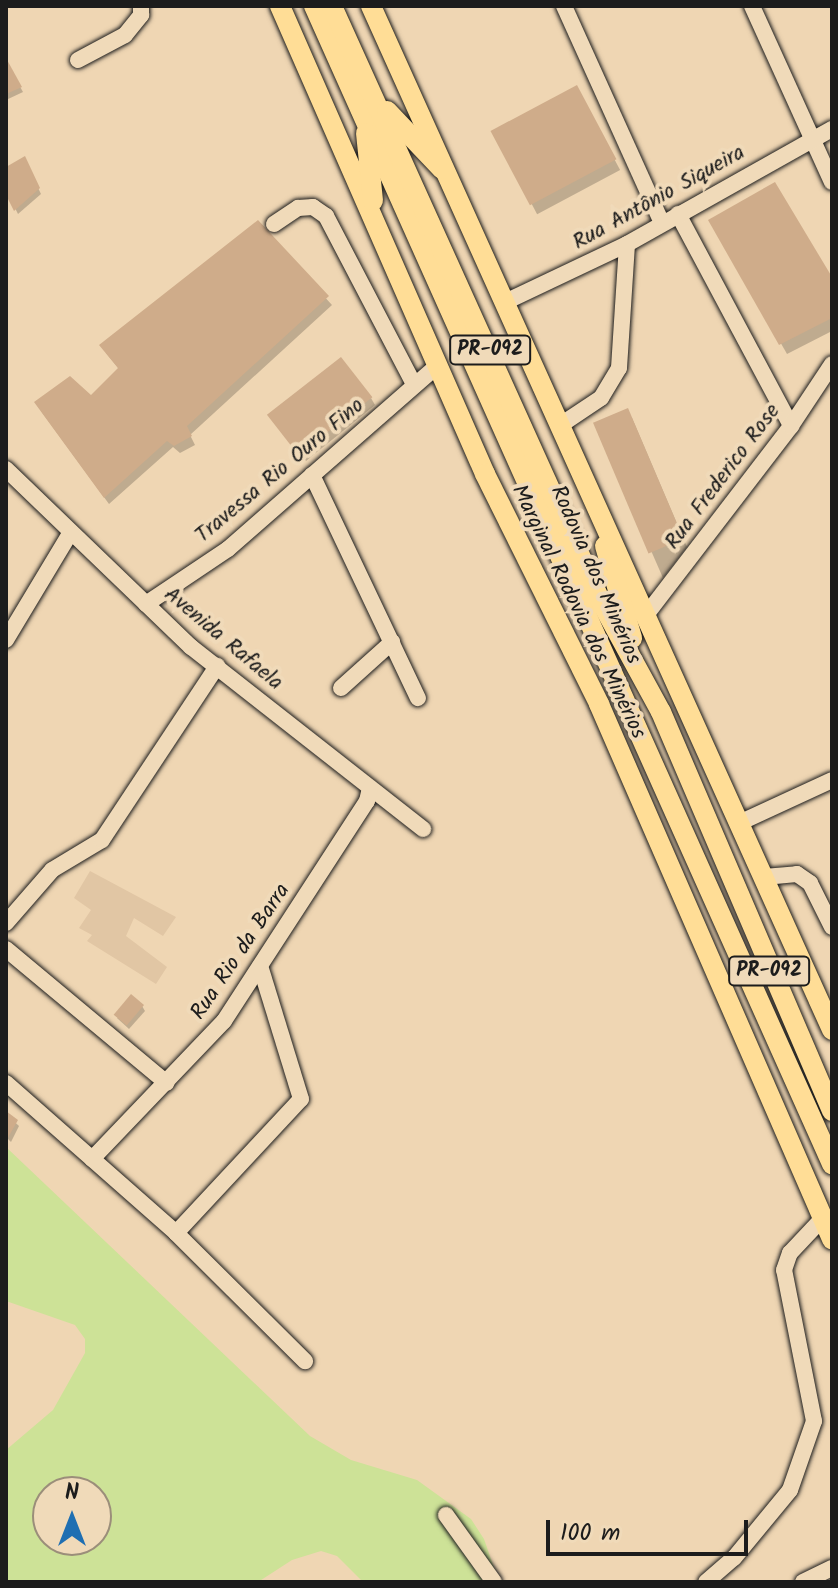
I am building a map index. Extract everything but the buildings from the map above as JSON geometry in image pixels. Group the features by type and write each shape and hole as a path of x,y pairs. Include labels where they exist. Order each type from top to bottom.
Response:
{"main road":[{"name":"Marginal Rodovia dos Minérios","path":"280,6 485,474 599,704 832,1239"},
{"name":"Rodovia dos Minérios","path":"314,6 369,104 601,602 651,692 832,1111"},
{"name":"Rodovia dos Minérios","path":"332,6 369,104 570,585 688,835 832,1164"},
{"path":"371,6 453,180 832,1030"},
{"path":"381,28 383,6"},
{"path":"369,104 375,221"},
{"path":"369,104 453,180"},
{"path":"485,474 570,585"},
{"path":"595,503 651,692"}],"street":[{"path":"78,60 125,35 141,15 141,6"},
{"path":"564,6 662,223"},
{"path":"752,6 832,182"},
{"name":"Rua Antônio Siqueira","path":"505,302 627,244 832,129"},
{"path":"274,224 298,208 313,207 326,216 414,384"},
{"path":"678,214 791,426"},
{"path":"562,424 601,398 619,368 627,244"},
{"name":"Rua Frederico Rose","path":"646,615 791,426 832,364"},
{"name":"Travessa Rio Ouro Fino","path":"146,604 228,549 437,366"},
{"name":"Avenida Rafaela","path":"6,469 146,604 217,666 423,829"},
{"path":"312,475 418,698"},
{"path":"6,640 71,532"},
{"path":"341,688 392,642"},
{"path":"6,923 52,870 102,840 217,666"},
{"path":"739,823 832,780"},
{"name":"Rua Rio da Barra","path":"92,1159 224,1021 367,801 370,788"},
{"path":"764,877 797,874 810,883 832,927"},
{"path":"6,949 167,1083"},
{"path":"176,1233 301,1099 260,966"},
{"path":"6,1083 176,1233 305,1361"},
{"path":"706,1582 734,1558 790,1490 814,1421 784,1270 790,1253 823,1218"},
{"path":"446,1515 494,1582"},
{"path":"803,1582 832,1568"}],"shaded area":[{"path":"90,871 176,917 163,936 134,918 126,936 167,967 156,984 87,941 92,935 79,928 91,910 74,898"}],"green space":[{"path":"6,1147 310,1436 351,1460 417,1480 471,1519 484,1539 499,1582 363,1582 337,1556 321,1551 292,1560 258,1582 6,1582 6,1450 53,1410 85,1353 85,1339 75,1325 6,1301"}]}
